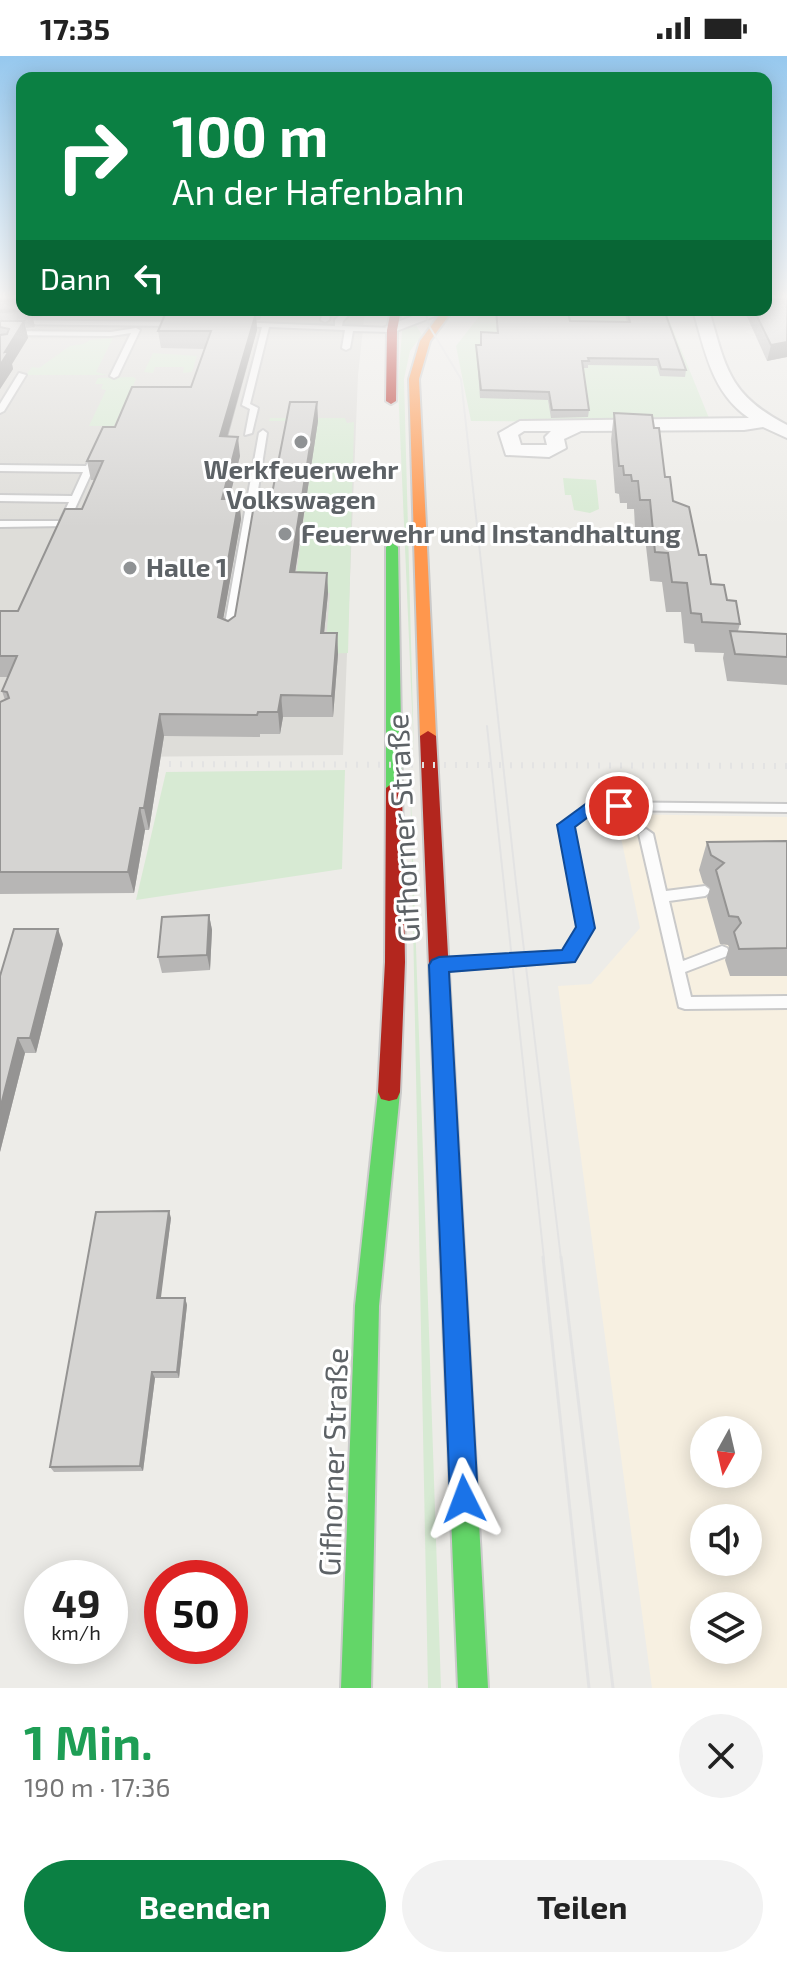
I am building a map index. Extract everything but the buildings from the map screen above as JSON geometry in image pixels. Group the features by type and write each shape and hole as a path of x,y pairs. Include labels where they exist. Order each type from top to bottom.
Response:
{"main road":[{"path":"392,421 393,375"},
{"name":"Gifhorner Straße","path":"415,375 473,1688"},
{"name":"Gifhorner Straße","path":"356,1688 367,1306 390,1084 395,976 392,536"}],"street":[{"path":"720,375 733,398 763,421 787,432"},
{"path":"578,426 687,427 744,425 763,421"}],"lane":[{"path":"0,411 22,375"},
{"path":"248,433 254,408 246,405 253,375"},
{"path":"229,636 263,433"},
{"path":"0,524 64,524 102,440"},
{"path":"0,468 89,469"},
{"path":"0,498 76,499"},
{"path":"439,965 568,957 586,928 566,825 591,806 787,808"},
{"path":"646,834 685,1003 787,1002"},
{"path":"660,897 705,891"},
{"path":"677,969 722,952"}],"shaded area":[{"path":"0,375 358,375 343,755 0,758"},
{"path":"616,814 787,817 787,1688 652,1688 558,986 591,984 640,928"}],"green space":[{"path":"399,375 405,375 414,755"},
{"path":"462,375 692,375 711,423 471,421"},
{"path":"98,378 136,379 114,426 89,426 106,390 101,389 103,384 95,384"},
{"path":"270,418 345,418 347,423 354,422 348,653 325,654 330,593 294,592 317,421 269,421"},
{"path":"563,478 596,480 599,509 590,513 574,510 571,495 565,495"},
{"path":"410,769 441,1688 428,1688"},
{"path":"345,770 342,869 136,900 166,772"}],"tram line":[{"path":"459,375 561,1259"},
{"path":"487,726 544,1259"},
{"path":"543,1257 589,1688"},
{"path":"561,1257 613,1688"}],"railway":[{"path":"136,764 787,766"}],"traffic: fast":[{"path":"392,547 394,788"},
{"path":"356,1688 367,1306 389,1092"},
{"path":"452,1247 473,1688"}],"traffic: slow":[{"path":"415,375 428,736"}],"traffic: jam":[{"path":"391,375 391,401"},
{"path":"428,736 452,1247"},
{"path":"389,1092 395,962 394,788"}],"place":[{"name":"Werkfeuerwehr Volkswagen","path":"301,442"},
{"name":"Feuerwehr und Instandhaltung","path":"285,534"},
{"name":"Halle 1","path":"130,568"}],"route":[{"path":"464,1499 439,965 568,957 586,928 566,825 591,806 619,806"}]}
